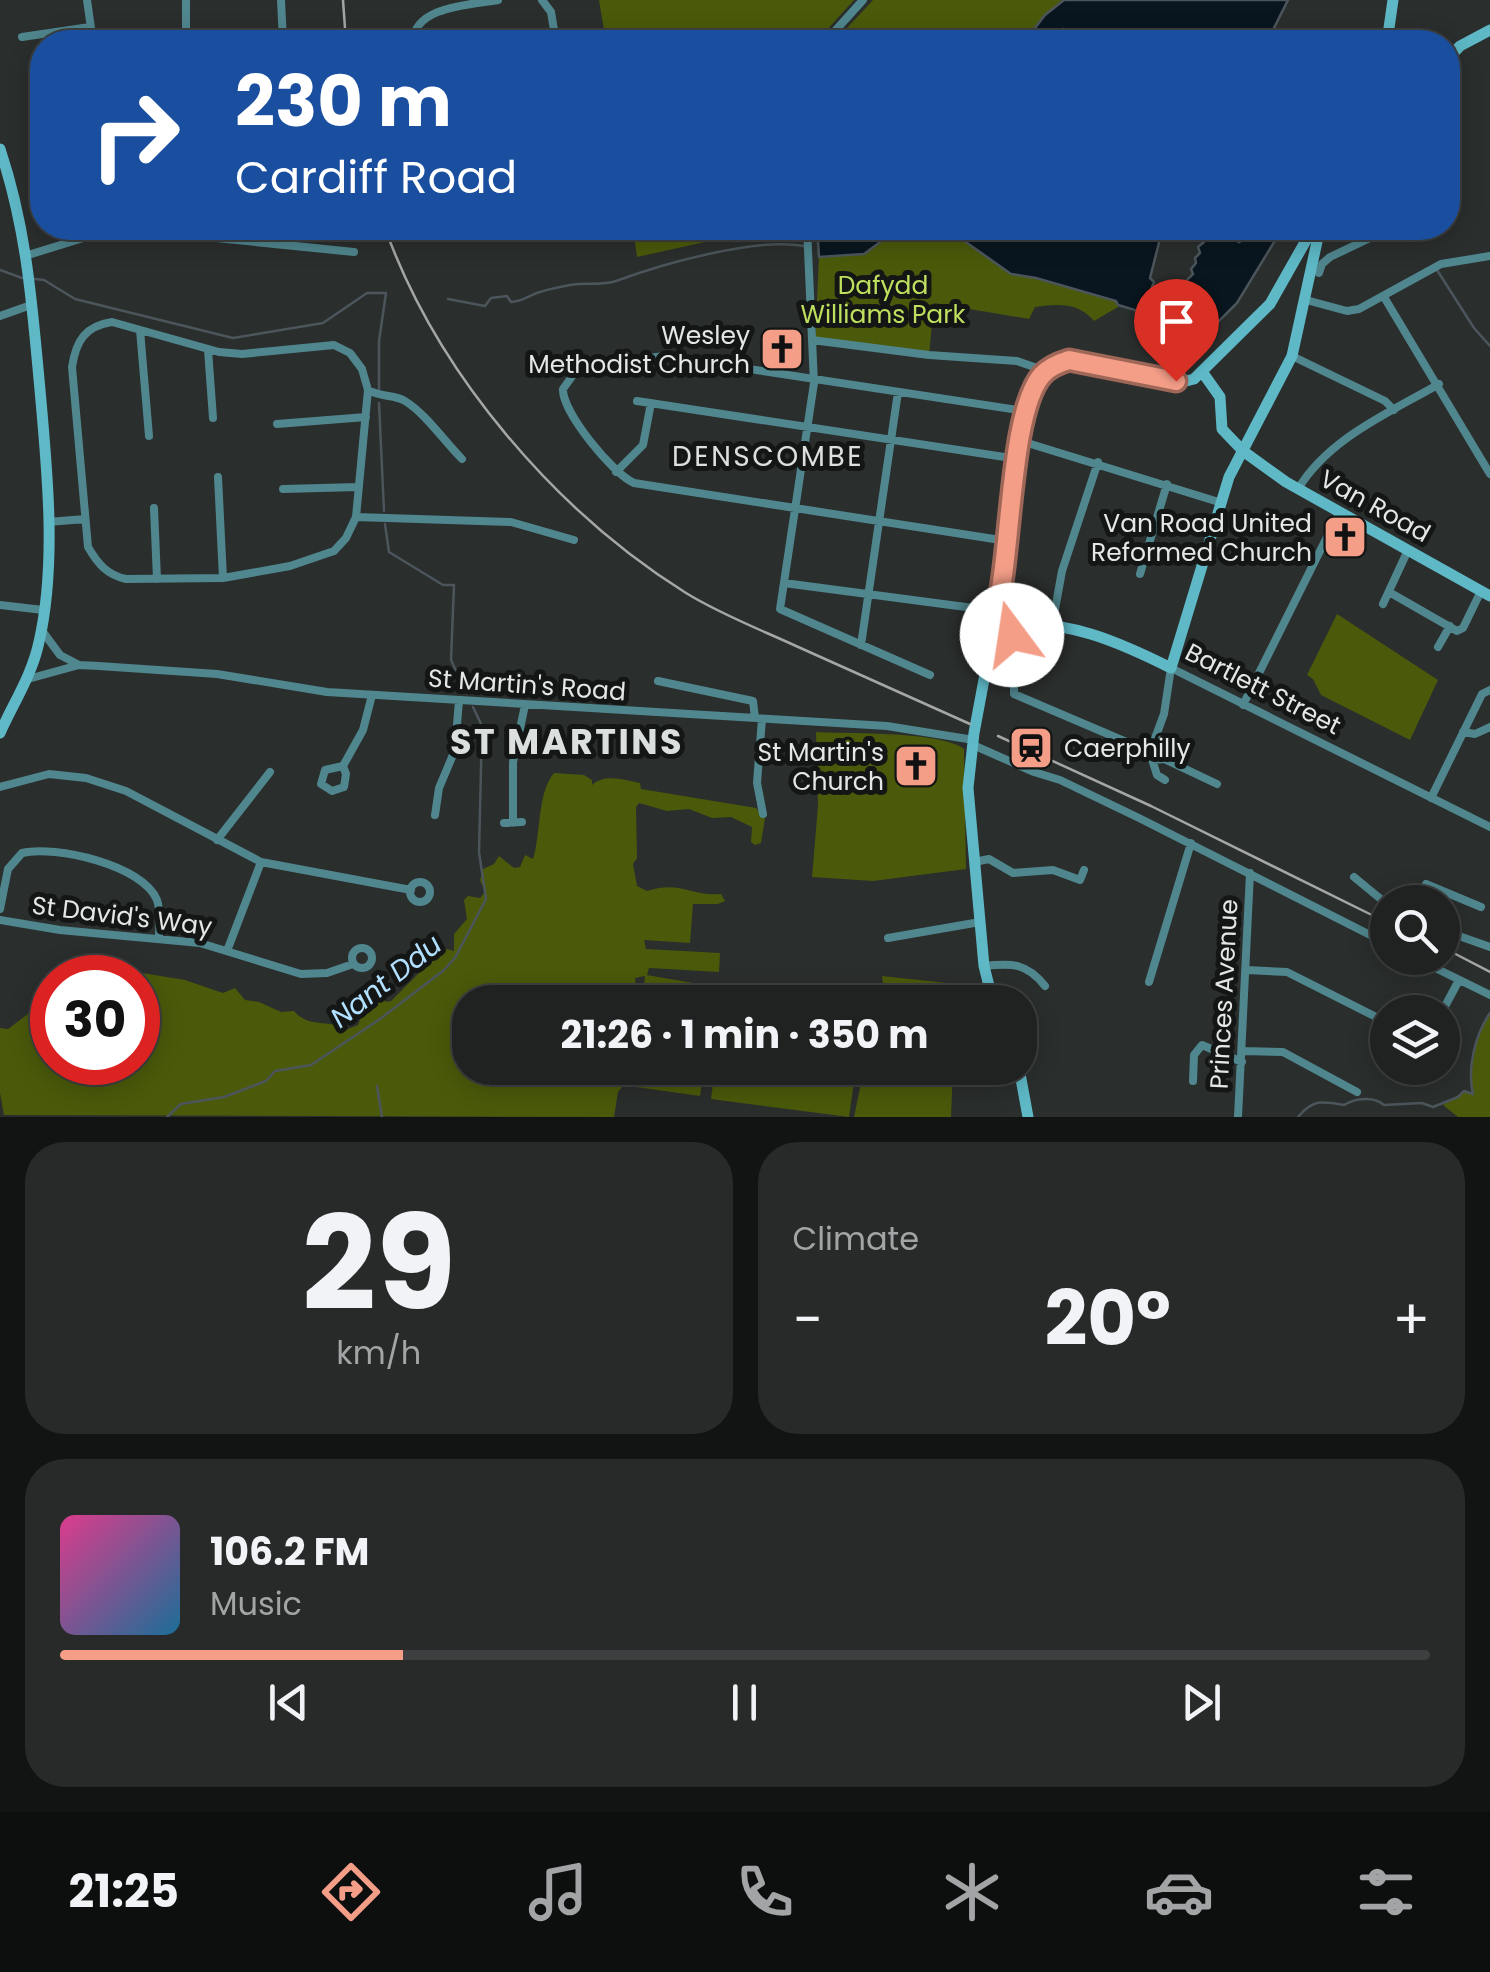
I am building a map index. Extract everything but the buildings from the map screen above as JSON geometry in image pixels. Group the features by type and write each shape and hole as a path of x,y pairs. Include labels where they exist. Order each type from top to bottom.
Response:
{"main road":[{"path":"1388,30 1392,0"},
{"path":"1460,46 1490,30"},
{"path":"0,148 29,262 48,522 41,629 28,679 0,733"},
{"path":"989,985 968,806 973,742 1018,459 1027,443 1026,411 1031,394 1046,371 1069,360 1191,381 1252,326 1281,288 1309,240"},
{"path":"1171,668 1229,477 1292,356 1311,297 1315,240"},
{"path":"1281,288 1294,280 1311,297"},
{"path":"1202,373 1220,396 1222,430 1243,451"},
{"name":"Van Road","path":"1243,451 1298,490 1487,591"},
{"path":"992,641 1006,626 996,612"},
{"name":"Bartlett Street","path":"1006,626 1052,626 1101,636 1171,668"},
{"path":"1022,1085 1028,1117"}],"street":[{"path":"75,30 90,28 87,0"},
{"path":"186,0 186,30"},
{"path":"281,0 282,30"},
{"path":"416,30 428,16 498,0"},
{"path":"542,0 552,12 554,30"},
{"path":"836,30 863,0"},
{"path":"22,37 30,36"},
{"path":"29,262 82,240"},
{"path":"252,240 354,252"},
{"path":"288,240 288,245"},
{"path":"808,240 814,378 780,609 930,675"},
{"path":"1319,272 1330,257 1366,240"},
{"path":"1311,297 1346,310 1359,309 1441,264 1490,256"},
{"path":"1384,297 1490,474"},
{"path":"0,316 31,305"},
{"path":"112,322 140,330 208,350 242,354 334,345 350,353 362,369 368,390 366,417 356,517 334,552 290,566 223,578 113,576 97,563 88,547 72,367 76,346 96,325 112,322"},
{"path":"140,330 149,436"},
{"path":"812,340 1017,361 1046,371"},
{"path":"208,350 213,418"},
{"path":"1007,541 641,485 616,472 563,402 565,382 578,368 664,356 1026,411"},
{"path":"1292,356 1394,410"},
{"path":"1298,490 1306,476 1344,440 1439,384"},
{"path":"368,390 408,402 462,459"},
{"path":"861,644 898,392"},
{"path":"637,401 1018,459"},
{"path":"616,472 643,445 651,403"},
{"path":"276,424 366,417"},
{"path":"1027,443 1223,503"},
{"path":"1052,626 1062,570 1098,462"},
{"path":"218,477 223,578"},
{"path":"1140,574 1167,484"},
{"path":"283,489 358,487"},
{"path":"154,508 157,579"},
{"path":"1242,705 1339,513"},
{"path":"356,517 511,522 574,540"},
{"path":"48,522 86,519"},
{"path":"1383,604 1408,550"},
{"path":"784,583 996,612"},
{"path":"1389,592 1457,631 1487,591"},
{"path":"0,604 43,610"},
{"path":"1006,626 1014,640 1014,694 1217,784"},
{"path":"1438,647 1450,626"},
{"path":"41,629 49,645 79,665"},
{"name":"St Martin's Road","path":"28,679 79,665 216,674 327,692 887,726 973,742 1191,843 1370,935"},
{"path":"1165,780 1157,775 1151,756 1164,714 1171,668"},
{"name":"Bartlett Street","path":"1171,668 1490,826"},
{"path":"658,682 753,701 758,719 758,783 763,814"},
{"path":"1431,798 1482,694 1490,690"},
{"path":"343,766 363,730 372,695"},
{"path":"435,815 439,788 455,750 459,700"},
{"path":"513,822 514,762 525,705"},
{"path":"1463,732 1475,734 1490,727"},
{"path":"217,840 270,772"},
{"path":"0,788 49,774 86,778 126,791 261,862 411,890"},
{"path":"1150,982 1191,843"},
{"path":"0,909 8,869 22,853 44,850 81,855 124,873 152,892 159,908 159,939"},
{"path":"974,862 988,858 1013,873 1053,870 1080,880 1084,870"},
{"path":"227,951 261,862"},
{"name":"Princes Avenue","path":"1238,1117 1250,873"},
{"path":"1354,877 1370,890"},
{"path":"1460,898 1480,907"},
{"name":"St David's Way","path":"0,920 60,930 200,943 315,976 353,964"},
{"path":"888,938 980,922"},
{"path":"1460,936 1490,947"},
{"path":"984,966 1010,963 1031,969 1045,986"},
{"path":"1246,970 1287,972 1370,1014"},
{"path":"1449,975 1490,995"},
{"path":"1451,995 1459,980"},
{"path":"1193,1081 1194,1055 1202,1045 1242,1062"},
{"path":"1242,1051 1283,1052 1357,1092"}],"green space":[{"path":"599,0 854,0 827,30 604,30"},
{"path":"873,0 1064,0 1033,30 845,30"},
{"path":"635,240 714,240 637,257"},
{"name":"Dafydd Williams Park","path":"883,240 963,240 1011,274 1117,301 1118,307 1094,321 1081,310 1067,306 1035,307 1029,319 934,303 929,355 815,342 819,257 864,254"},
{"path":"1337,614 1438,680 1410,740 1321,695 1307,675"},
{"path":"816,732 916,736 964,749 966,869 873,881 812,877 818,806"},
{"path":"554,773 584,775 592,780 592,785 603,779 621,779 640,783 641,789 756,808 765,818 761,843 755,845 751,842 752,827 731,817 712,818 689,809 667,811 639,803 636,807 637,858 633,864 637,886 647,891 669,887 721,894 725,901 693,904 690,943 644,940 646,949 720,953 719,972 649,968 647,975 704,985 644,985 645,976 635,978 636,985 452,985 452,1085 624,1085 618,1092 614,1117 4,1115 0,1028 8,1029 30,1012 30,1085 160,1085 160,976 223,993 235,988 245,1000 281,1012 294,1011 313,1022 348,1029 358,1025 361,1017 371,1011 372,999 382,996 386,1002 391,1001 428,964 434,952 443,948 454,951 454,934 467,919 464,900 468,896 480,898 485,892 480,880 483,869 494,864 499,856 514,868 520,867 525,855 533,859"},
{"path":"882,976 988,985 883,985"},
{"path":"1490,1013 1490,1117 1458,1117 1443,1105 1464,1091 1472,1093 1474,1052"},
{"path":"629,1085 702,1085 700,1096"},
{"path":"713,1085 854,1085 849,1117 711,1099"},
{"path":"861,1085 952,1085 951,1117 854,1117"}],"water":[{"path":"1064,0 1288,0 1273,30 1033,30"},
{"path":"883,240 864,254 819,257 818,241"},
{"path":"963,240 1160,240 1150,278 1154,282 1145,306 1140,305 1138,311 1116,301 1011,274"},
{"path":"1204,240 1275,240 1237,303 1215,325 1183,324 1176,313 1200,253 1198,247"}],"waterway":[{"path":"448,299 485,306 491,298 507,296 515,302 551,289 611,282 736,249 803,246"},
{"path":"0,270 22,278"},
{"path":"1437,270 1490,346"},
{"path":"35,279 44,280 75,299 233,338 323,323 367,293 386,293 379,341 379,389"},
{"name":"Nant Ddu","path":"379,403 384,511"},
{"name":"Nant Ddu","path":"385,524 389,552 443,585 454,585 451,660 467,694"},
{"name":"Nant Ddu","path":"167,1117 181,1104 224,1097 266,1081 275,1071 311,1065 380,1019 455,958 486,899 479,852 482,726 473,707"},
{"path":"1298,1117 1318,1103 1344,1105 1370,1099 1384,1105 1422,1103 1433,1107 1464,1091 1473,1094 1474,1052 1490,1013"},
{"path":"377,1086 382,1117"}],"railway":[{"path":"343,0 345,30"},
{"path":"390,240 407,282 469,386 547,480 591,522 638,560 712,608 970,724"},
{"path":"998,736 1370,914"},
{"path":"1460,956 1490,972"}],"place":[{"name":"Wesley Methodist Church","path":"782,349"},
{"name":"Van Road United Reformed Church","path":"1345,537"},
{"name":"Caerphilly","path":"1031,748"},
{"name":"St Martin's Church","path":"916,766"}],"district":[{"name":"DENSCOMBE","path":"768,456"},
{"name":"ST MARTINS","path":"567,741"}],"route":[{"path":"1012,635 996,612 1008,552 1026,408 1040,377 1052,366 1069,360 1176,381"}]}
